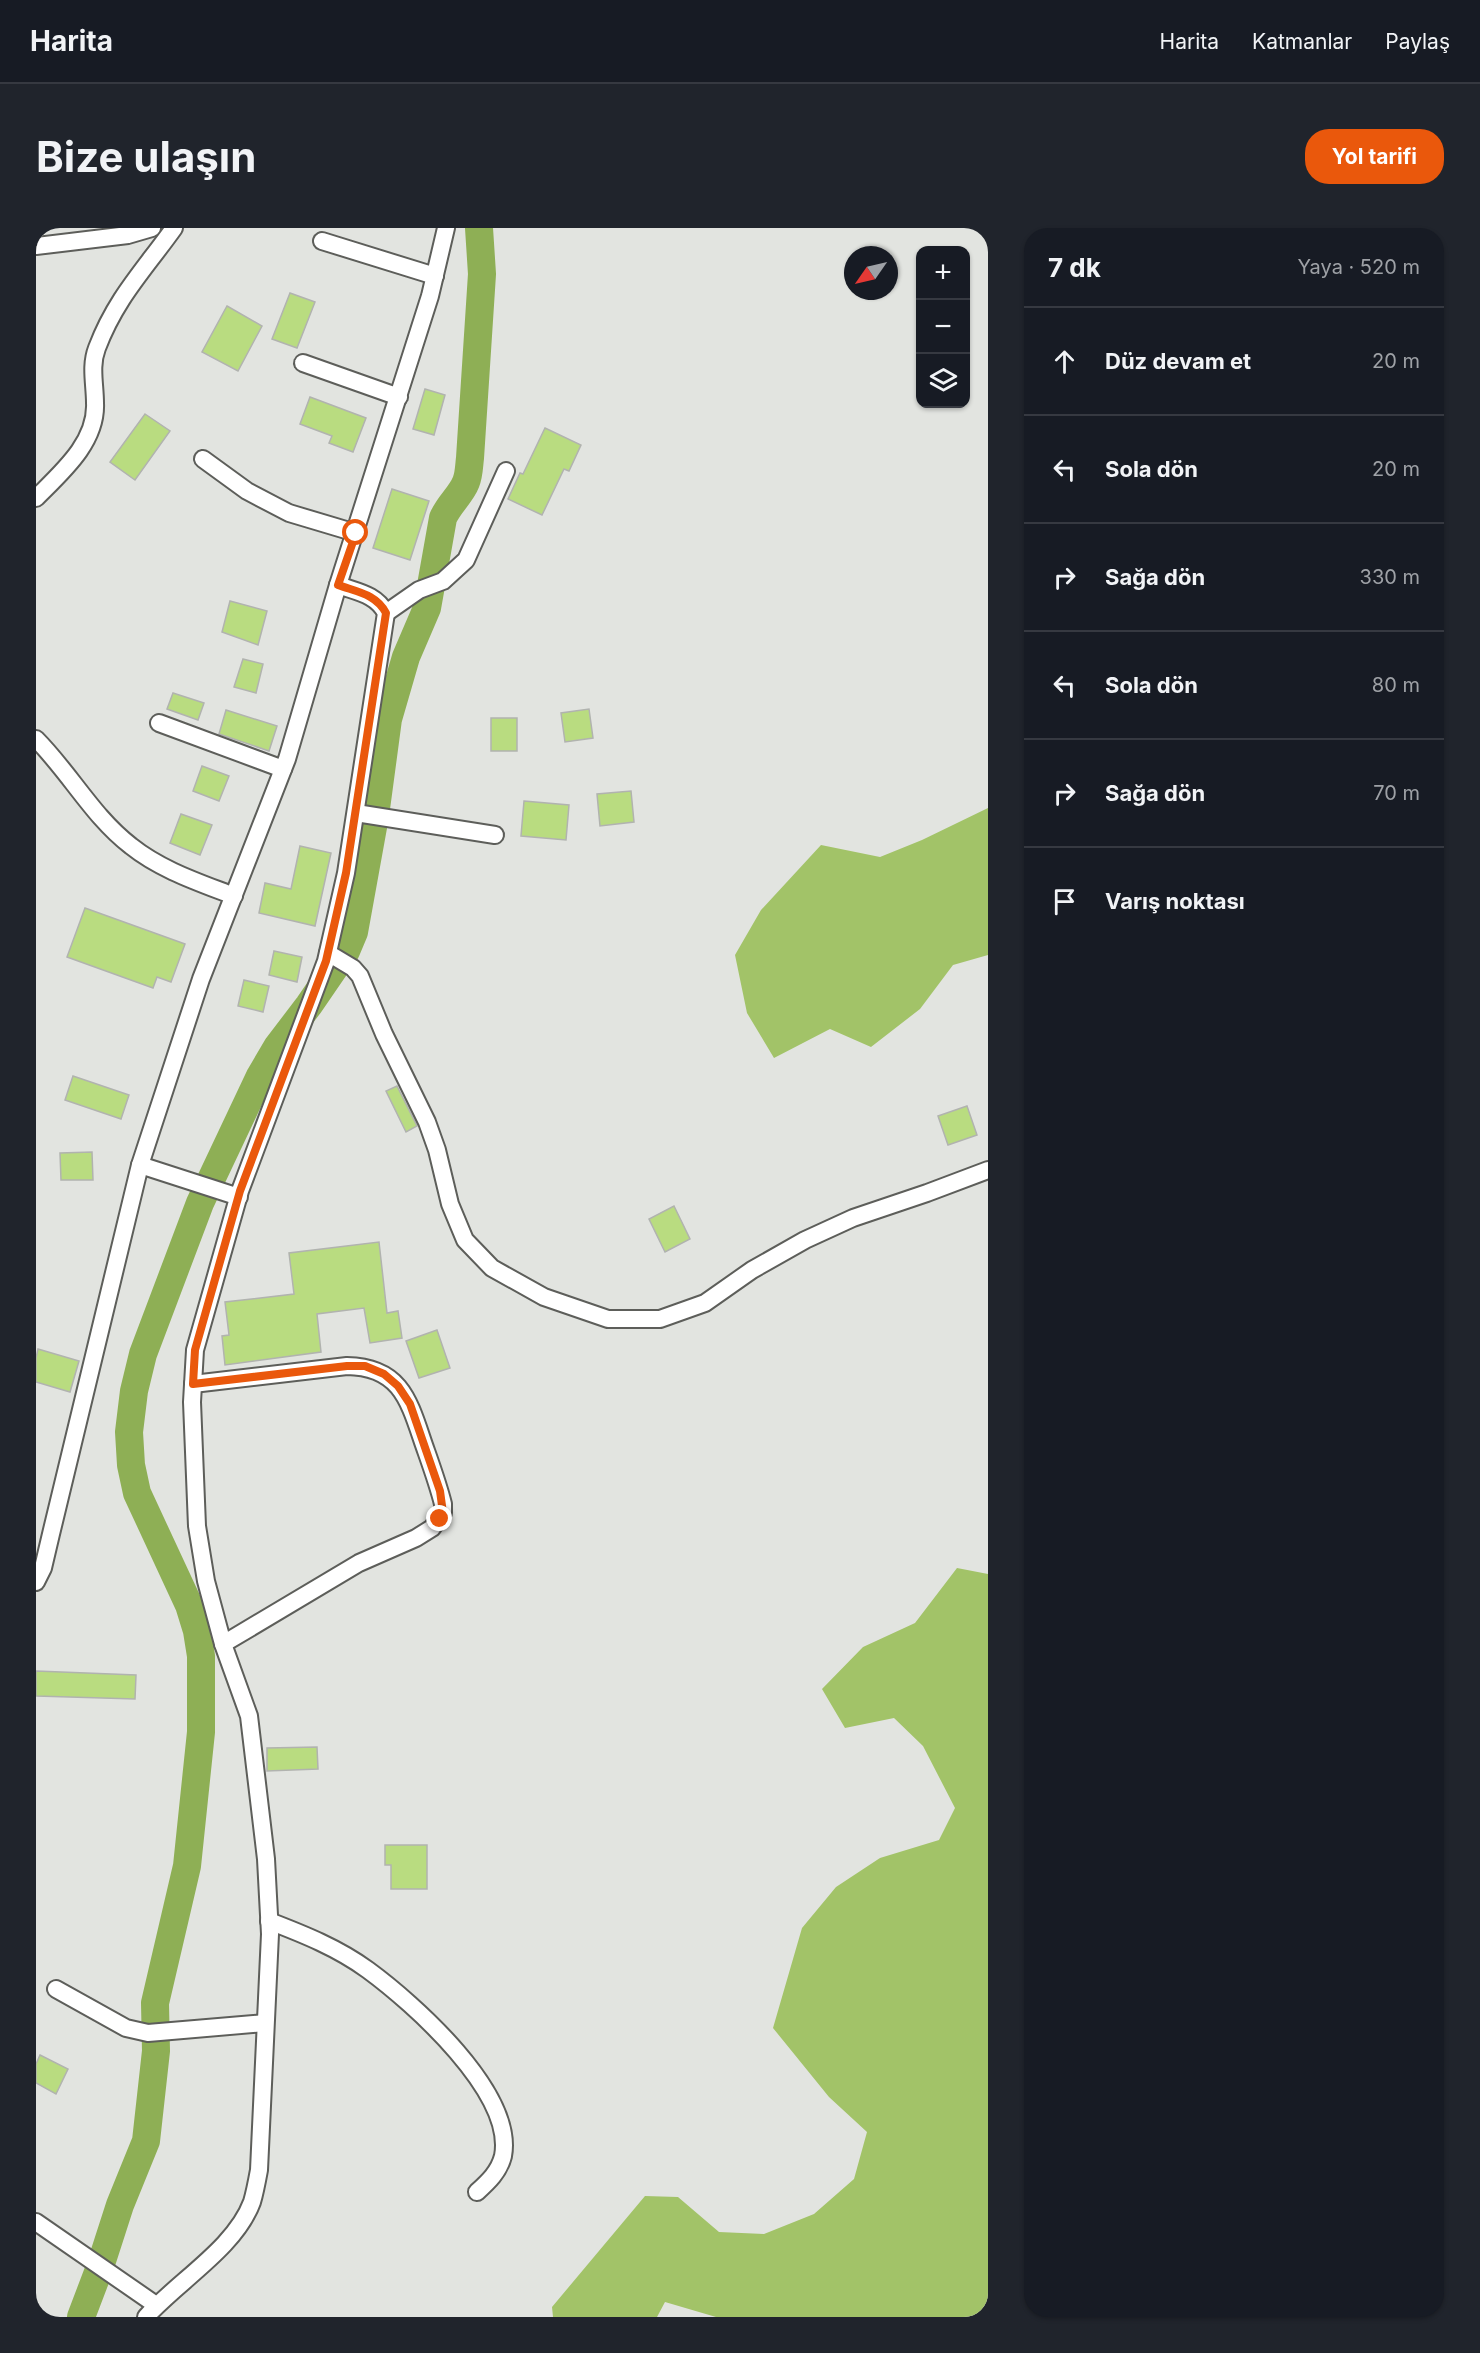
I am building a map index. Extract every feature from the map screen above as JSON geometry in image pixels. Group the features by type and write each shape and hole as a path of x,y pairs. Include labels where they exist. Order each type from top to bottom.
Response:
{"street":[{"path":"36,246 128,236 152,228"},
{"path":"36,498 69,466 87,439 95,419 93,369 96,351 111,317 131,282 174,228"},
{"path":"36,1582 43,1568 140,1165 201,980 283,770 338,585 399,397 435,276 446,228"},
{"path":"322,241 435,276"},
{"path":"303,363 399,397"},
{"path":"203,459 248,491 290,513 356,533"},
{"path":"386,613 419,590 443,580 466,560 507,471"},
{"path":"36,2222 151,2311 239,2225 252,2203 259,2170 269,1921 266,1859 249,1716 223,1644 206,1581 197,1526 192,1402 195,1350 239,1197 328,953 346,873 386,613 381,603 373,597 338,585"},
{"path":"159,723 283,770"},
{"path":"36,739 54,757 98,814 129,845 163,868 234,896"},
{"path":"356,813 495,835"},
{"path":"328,953 353,968 360,976 384,1034 427,1122 437,1150 450,1203 465,1240 492,1268 544,1297 608,1319 660,1319 705,1303 752,1270 805,1240 853,1218 988,1170"},
{"path":"140,1165 239,1197"},
{"path":"193,1384 347,1366 372,1368 384,1374 398,1386 410,1404 442,1504 443,1513 432,1528 416,1538 359,1563 223,1644"},
{"path":"269,1921 300,1933 367,1969 414,2008 455,2049 481,2082 495,2106 502,2129 503,2155 495,2175 477,2193"},
{"path":"56,1989 126,2028 148,2033 265,2023"}],"green space":[{"path":"988,808 988,955 953,965 920,1009 871,1047 830,1029 774,1058 747,1013 735,955 761,910 821,845 880,857 922,840"},
{"path":"957,1568 988,1574 988,2317 716,2317 665,2302 657,2317 553,2317 552,2307 645,2196 678,2197 719,2232 764,2234 814,2214 854,2179 867,2132 829,2097 773,2028 802,1928 836,1887 880,1858 939,1840 955,1808 923,1746 894,1718 845,1728 822,1689 863,1647 915,1623"}],"building":[{"path":"290,293 315,302 297,348 272,339"},
{"path":"227,306 262,326 238,371 202,352"},
{"path":"425,389 445,395 434,435 413,429"},
{"path":"310,397 366,418 353,452 329,443 332,436 300,424"},
{"path":"145,414 170,431 135,480 110,462"},
{"path":"545,428 581,445 569,471 564,469 542,515 508,499"},
{"path":"392,489 429,501 410,560 373,548"},
{"path":"230,601 267,611 258,645 222,632"},
{"path":"243,659 263,664 256,693 234,687"},
{"path":"173,693 204,703 198,720 167,709"},
{"path":"589,709 593,738 565,742 561,713"},
{"path":"226,710 277,726 269,751 219,734"},
{"path":"491,718 517,718 517,751 491,751"},
{"path":"202,766 229,776 219,801 193,791"},
{"path":"631,791 634,822 600,826 597,794"},
{"path":"524,801 569,805 566,840 521,836"},
{"path":"181,814 212,825 200,855 170,843"},
{"path":"300,846 331,853 315,926 259,913 265,883 291,889"},
{"path":"85,908 185,944 171,982 157,977 153,988 67,957"},
{"path":"274,951 302,957 297,982 269,975"},
{"path":"244,980 269,986 263,1012 238,1006"},
{"path":"73,1076 129,1095 121,1119 65,1100"},
{"path":"397,1086 417,1126 406,1132 386,1091"},
{"path":"967,1106 977,1135 948,1145 938,1116"},
{"path":"92,1152 93,1180 61,1180 60,1153"},
{"path":"674,1206 690,1239 665,1252 649,1219"},
{"path":"379,1242 387,1313 398,1311 402,1338 370,1343 364,1308 317,1314 321,1352 225,1365 222,1336 229,1335 225,1302 294,1294 289,1253"},
{"path":"437,1330 450,1368 419,1378 406,1341"},
{"path":"38,1349 79,1361 70,1392 36,1382"},
{"path":"36,1671 136,1675 135,1699 36,1696"},
{"path":"317,1747 318,1769 267,1771 267,1748"},
{"path":"385,1845 427,1845 427,1889 391,1889 391,1865 385,1865"},
{"path":"40,2055 68,2069 56,2094 36,2083 36,2064"}],"waterway":[{"path":"81,2317 120,2205 146,2141 156,2051 155,2003 187,1866 201,1732 201,1656 197,1631 189,1605 137,1493 131,1465 129,1432 134,1391 143,1354 200,1203 260,1076 277,1047 346,951 354,932 375,816 388,719 406,657 427,608 443,518 467,479 482,274 479,228"}],"route":[{"path":"356,533 338,585 373,597 381,603 386,613 346,873 326,961 240,1191 195,1350 193,1384 347,1366 365,1366 384,1374 398,1386 410,1404 440,1491 443,1513 440,1519"}]}
